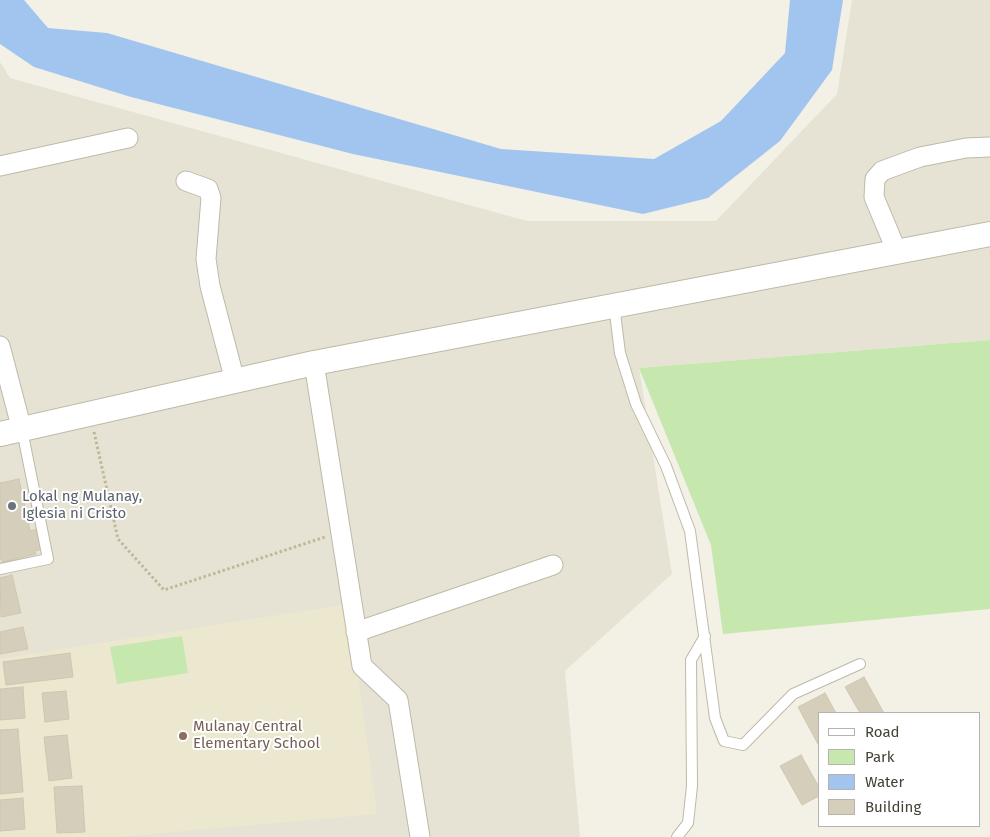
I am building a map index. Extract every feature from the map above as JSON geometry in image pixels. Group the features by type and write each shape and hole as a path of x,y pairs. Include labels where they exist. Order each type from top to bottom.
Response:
{"street":[{"path":"0,166 128,138"},
{"path":"897,252 874,197 875,179 882,171 920,157 966,148 990,147"},
{"path":"186,181 208,189 211,198 206,260 210,286 235,381"},
{"path":"0,346 11,432 314,363 990,234"},
{"path":"314,363 362,666 398,700 420,837"},
{"path":"356,632 553,565"}],"lane":[{"path":"614,305 620,354 636,404 666,466 690,531 715,718 724,741 743,745 793,694 860,664"},
{"path":"0,569 48,559 11,432"},
{"path":"677,837 688,823 692,786 691,660 704,636"}],"path":[{"path":"90,414 118,539 164,590 340,532"}],"shaded area":[{"path":"852,0 990,0 990,340 639,368 672,574 565,671 580,837 0,837 0,62 10,78 527,221 716,221 837,94"},
{"name":"Mulanay Central Elementary School","path":"348,604 377,814 115,837 0,837 0,659"}],"green space":[{"path":"990,340 990,609 723,634 711,545 639,368"},
{"path":"182,636 188,673 117,684 110,647"}],"water":[{"path":"0,0 24,0 48,28 107,33 501,149 654,159 721,121 785,53 790,0 843,0 832,70 780,141 708,198 643,214 353,154 131,97 34,67 0,44"}],"building":[{"name":"Lokal ng Mulanay, Iglesia ni Cristo","path":"19,479 30,531 39,529 43,549 35,551 36,554 3,562 0,558 0,483"},
{"path":"12,575 21,613 1,617 0,578"},
{"path":"23,627 28,649 0,654 0,632"},
{"path":"70,653 73,677 6,685 3,662"},
{"path":"864,677 883,712 859,712 845,687"},
{"path":"23,687 25,718 0,720 0,689"},
{"path":"66,691 69,719 45,722 42,693"},
{"path":"825,693 835,712 818,712 818,744 798,707"},
{"path":"18,729 23,792 0,794 0,730"},
{"path":"67,735 72,778 49,781 44,737"},
{"path":"801,755 818,785 818,797 802,805 780,766"},
{"path":"82,786 85,832 57,833 54,787"},
{"path":"23,798 25,829 0,831 0,800"}],"place":[{"name":"Lokal ng Mulanay, Iglesia ni Cristo","path":"12,506"},
{"name":"Mulanay Central Elementary School","path":"183,736"}]}
